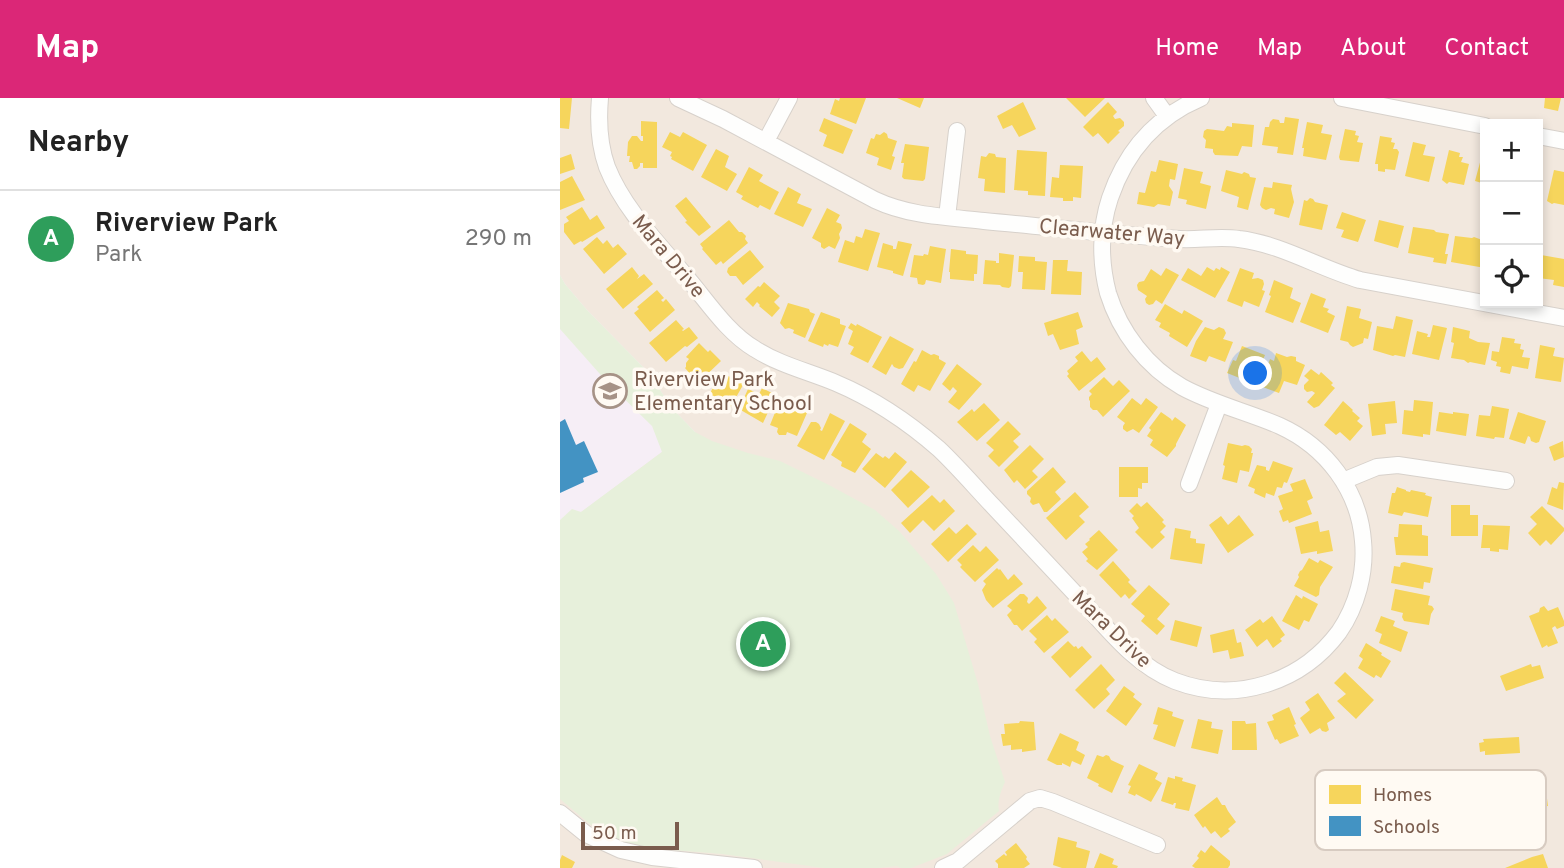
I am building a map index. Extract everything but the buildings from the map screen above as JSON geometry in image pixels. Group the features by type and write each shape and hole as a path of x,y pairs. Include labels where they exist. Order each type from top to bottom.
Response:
{"street":[{"name":"Mara Drive","path":"600,98 602,150 617,188 635,214 733,332 767,356 865,397 923,436 953,464 1127,649 1150,668 1163,676 1205,690 1237,690 1269,684 1292,673 1325,649 1348,617 1359,588 1364,547 1361,525 1352,497 1322,455 1295,434 1219,404 1167,377 1152,365 1133,342 1119,320 1108,292 1102,233 1108,204 1120,173 1141,143 1167,116 1202,98"},
{"name":"Clearwater Way","path":"678,98 710,112 886,205 908,212 1102,233 1252,241 1360,280 1564,318"},
{"path":"766,141 789,98"},
{"path":"1154,98 1167,116"},
{"path":"1342,98 1480,125"},
{"path":"947,217 957,131"},
{"path":"1543,137 1564,141"},
{"path":"1189,484 1219,404"},
{"path":"1343,481 1368,469 1388,465 1506,481"},
{"path":"954,866 1026,804 1040,798 1157,845"},
{"path":"560,813 586,834 621,850 652,857 754,868"}],"shaded area":[{"path":"560,98 1564,98 1564,868 560,868"},
{"name":"Riverview Park Elementary School","path":"560,275 587,310 650,374 671,407 695,432 662,452 560,528"}],"green space":[{"path":"560,275 587,310 650,374 671,407 695,432 712,441 780,461 875,510 899,531 936,574 954,603 1005,782 999,800 999,811 947,854 911,868 824,868 722,854 635,847 591,825 560,799 560,520 572,509 581,512 662,452 652,426 607,382 560,329"}],"place":[{"name":"Riverview Park Elementary School","path":"610,391"},
{"name":"Riverview Park","path":"763,644"}]}
